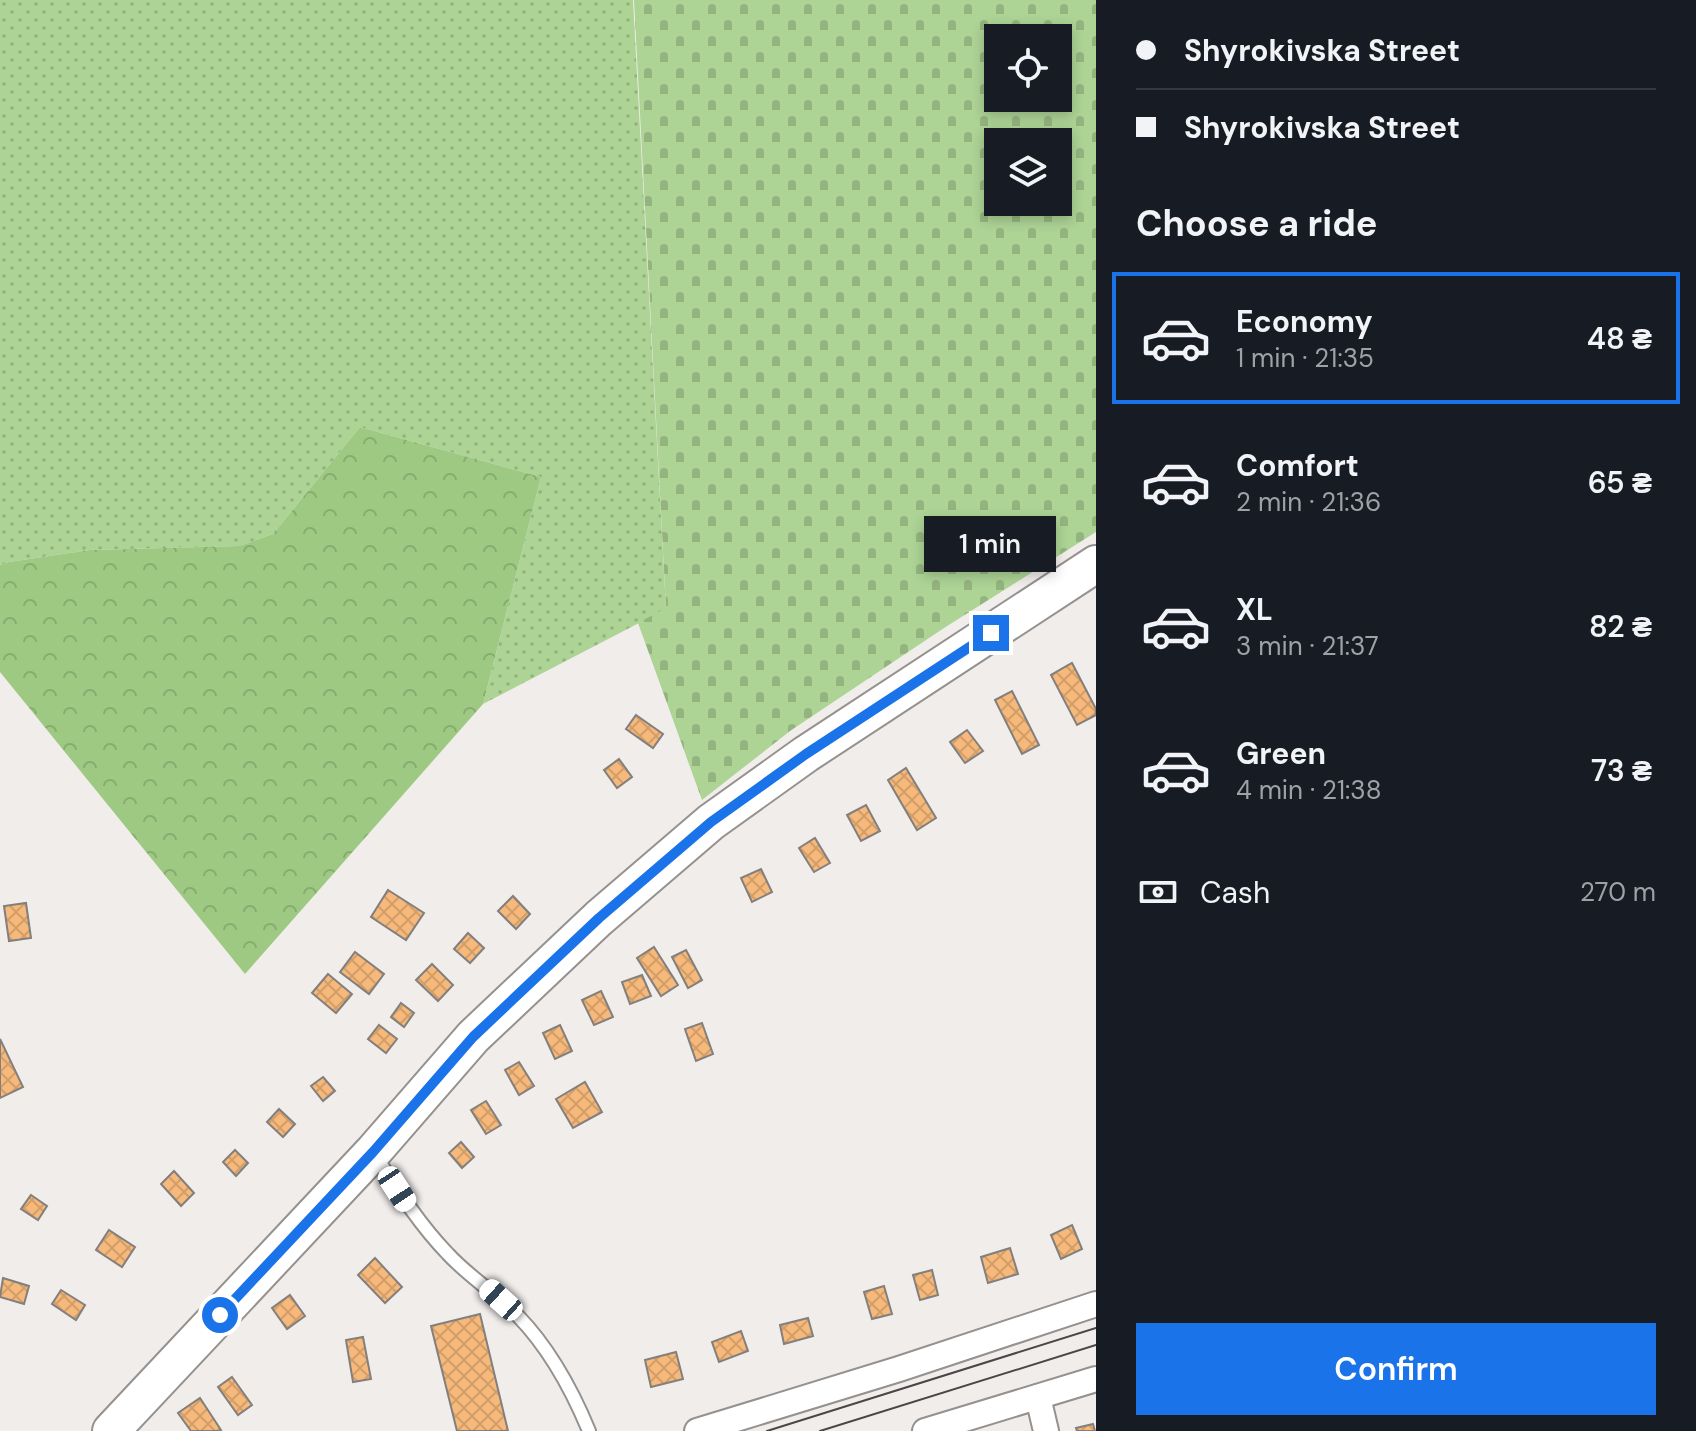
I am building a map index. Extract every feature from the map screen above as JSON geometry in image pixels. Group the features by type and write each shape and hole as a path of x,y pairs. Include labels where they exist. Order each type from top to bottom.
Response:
{"main road":[{"path":"111,1431 373,1152 473,1037 599,918 711,822 806,754 1096,564"}],"street":[{"path":"697,1431 1096,1304"},
{"path":"925,1431 1096,1379"},
{"path":"1038,1397 1046,1431"}],"lane":[{"path":"373,1152 409,1207 449,1256 519,1317 544,1348 567,1384 589,1431"}],"green space":[{"path":"0,0 633,0 666,609 483,704 541,477 360,427 273,534 239,546 90,550 0,565"},
{"path":"634,0 1096,0 1096,532 790,731 702,800 638,623 666,608"},
{"path":"360,427 541,477 483,704 245,974 0,672 0,565 90,550 239,546 273,534"}],"building":[{"path":"1072,663 1096,709 1096,715 1077,725 1051,675"},
{"path":"1012,691 1039,745 1022,754 995,700"},
{"path":"636,715 663,734 653,748 626,729"},
{"path":"967,730 983,751 965,763 950,742"},
{"path":"619,759 632,777 617,788 604,770"},
{"path":"906,768 936,818 917,830 888,780"},
{"path":"866,805 880,831 861,841 847,815"},
{"path":"815,838 830,863 814,872 799,848"},
{"path":"761,869 772,892 752,902 741,878"},
{"path":"388,890 424,913 406,940 371,917"},
{"path":"513,896 530,914 516,929 498,911"},
{"path":"26,903 31,938 9,941 4,906"},
{"path":"468,933 484,948 470,963 454,949"},
{"path":"654,947 678,985 661,996 637,958"},
{"path":"686,950 702,980 688,988 672,957"},
{"path":"355,952 384,974 369,994 340,972"},
{"path":"432,964 453,985 438,1001 416,980"},
{"path":"328,974 352,994 336,1013 312,993"},
{"path":"642,975 651,996 630,1004 622,982"},
{"path":"601,991 613,1017 594,1025 582,1000"},
{"path":"401,1003 414,1013 404,1027 391,1017"},
{"path":"702,1023 713,1054 696,1061 685,1029"},
{"path":"379,1025 397,1039 386,1053 368,1039"},
{"path":"560,1025 572,1051 555,1059 543,1033"},
{"path":"0,1039 23,1087 0,1098"},
{"path":"519,1062 534,1086 519,1095 505,1070"},
{"path":"323,1077 335,1091 323,1101 311,1086"},
{"path":"585,1082 602,1112 573,1128 556,1099"},
{"path":"486,1101 501,1125 486,1134 471,1110"},
{"path":"279,1109 295,1124 283,1137 267,1122"},
{"path":"461,1142 474,1157 462,1168 449,1153"},
{"path":"235,1150 248,1163 236,1176 223,1162"},
{"path":"174,1171 194,1193 181,1206 161,1184"},
{"path":"31,1195 47,1206 38,1220 21,1209"},
{"path":"1072,1225 1082,1249 1061,1259 1051,1235"},
{"path":"109,1230 135,1247 122,1267 96,1250"},
{"path":"1010,1248 1018,1274 988,1283 981,1257"},
{"path":"375,1258 402,1287 385,1303 358,1275"},
{"path":"932,1270 938,1295 920,1300 913,1275"},
{"path":"3,1278 29,1286 24,1304 0,1297"},
{"path":"884,1286 892,1314 872,1319 864,1292"},
{"path":"61,1290 85,1305 76,1320 52,1304"},
{"path":"290,1295 305,1316 287,1329 272,1308"},
{"path":"480,1314 508,1431 457,1431 431,1326"},
{"path":"808,1318 813,1336 784,1344 780,1325"},
{"path":"741,1331 748,1351 719,1362 712,1342"},
{"path":"363,1337 371,1379 353,1382 346,1340"},
{"path":"676,1352 683,1379 651,1387 645,1360"},
{"path":"232,1377 252,1405 238,1415 218,1387"},
{"path":"200,1398 221,1430 191,1431 178,1413"},
{"path":"1093,1424 1095,1431 1077,1431 1076,1428"}],"tram line":[{"path":"767,1431 1096,1328"},
{"path":"820,1431 1096,1345"}],"route":[{"path":"220,1315 373,1152 473,1037 599,918 711,822 806,754 991,633"}]}
